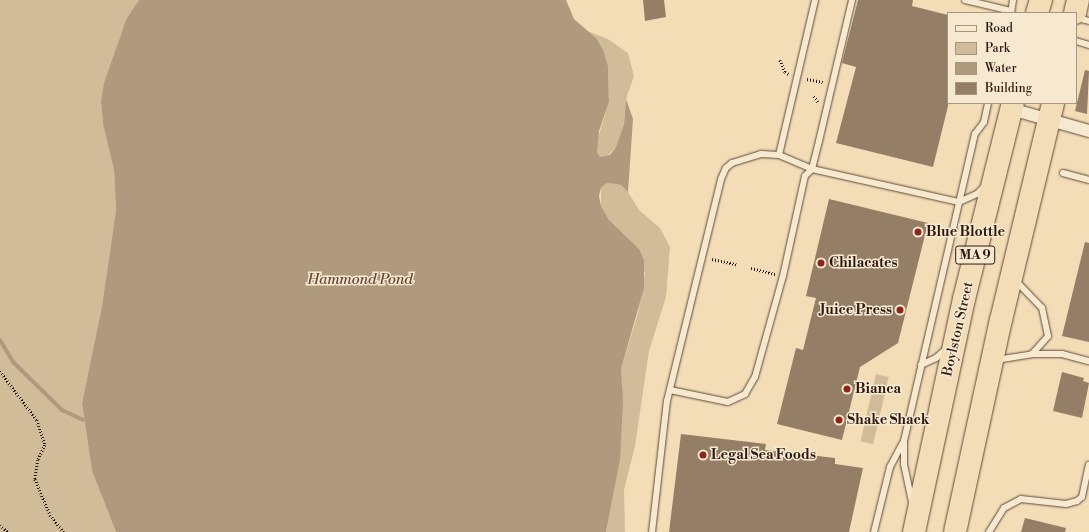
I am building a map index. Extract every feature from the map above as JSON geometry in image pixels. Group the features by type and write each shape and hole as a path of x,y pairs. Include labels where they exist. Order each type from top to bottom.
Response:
{"highway":[{"path":"1037,12 1041,0"},
{"path":"1075,12 1078,0"},
{"name":"Boylston Street","path":"914,532 958,326 1012,106"},
{"name":"MA 9","path":"955,532 992,361 1051,112"}],"street":[{"path":"1012,106 1051,112 1089,131"}],"lane":[{"path":"779,155 815,0"},
{"path":"670,390 728,402 738,399 751,386 758,369 783,276 805,176 812,169 852,0"},
{"path":"965,0 1011,12 1013,0"},
{"path":"1077,18 1089,21"},
{"path":"1077,41 1089,45"},
{"path":"914,532 904,464 904,441 959,202 976,134 984,122 988,104"},
{"path":"652,532 670,390 723,173 738,161 761,154 779,155 812,169 959,202 983,188 996,168"},
{"path":"1063,173 1089,180"},
{"path":"1012,276 1042,308 1048,336 1032,354"},
{"path":"921,366 945,351 958,326"},
{"path":"992,361 1032,354 1062,354 1089,361"},
{"path":"874,532 890,467 904,441"},
{"path":"989,532 1004,508 1021,499 1066,504 1077,501 1082,497 1089,465"}],"path":[{"path":"780,60 785,72 790,74"},
{"path":"805,78 828,83"},
{"path":"710,258 736,264"},
{"path":"751,268 775,274"},
{"path":"0,371 37,420 45,445 38,460 35,479 50,515 64,532"},
{"path":"0,525 8,532"}],"green space":[{"path":"0,0 139,0 121,34 101,102 103,124 114,170 116,210 102,306 82,403 92,471 116,532 0,532"},
{"path":"590,32 608,39 628,53 634,76 626,99 624,124 616,147 605,158 600,157 597,152 597,141 609,102 608,66"},
{"path":"607,183 621,185 628,192 639,210 660,228 670,247 666,297 649,351 635,446 624,490 625,532 606,532 620,460 621,369 638,313 645,273 629,240 609,220 601,206 601,188"},
{"path":"876,374 889,377 873,444 860,441"}],"water":[{"name":"Hammond Pond","path":"139,0 566,0 574,19 596,38 603,50 608,66 609,102 599,131 597,152 600,157 610,155 616,147 624,124 626,99 633,119 628,192 621,185 607,183 601,188 599,196 601,206 609,220 639,249 644,260 644,288 621,369 623,402 620,460 606,532 116,532 92,471 82,403 102,306 116,210 114,170 103,124 101,102 104,83 126,20"}],"building":[{"path":"643,0 664,0 666,17 645,21"},
{"path":"858,0 913,0 912,6 947,15 948,106 933,167 836,143 856,67 842,63"},
{"path":"1085,70 1089,71 1087,114 1075,111"},
{"path":"829,199 928,223 898,343 860,367 842,440 777,424 796,348 803,350 816,298 806,296"},
{"path":"1085,242 1089,243 1089,342 1062,336"},
{"path":"1062,372 1084,378 1083,381 1089,383 1082,418 1053,411"},
{"path":"681,434 766,444 765,450 835,458 835,464 863,468 849,532 669,532"},
{"path":"1025,518 1066,528 1065,532 1021,532"}],"waterway":[{"path":"0,340 13,362 62,410 83,420"}],"place":[{"name":"Blue Blottle","path":"918,232"},
{"name":"Chilacates","path":"821,263"},
{"name":"Juice Press","path":"900,310"},
{"name":"Bianca","path":"847,389"},
{"name":"Shake Shack","path":"839,420"},
{"name":"Legal Sea Foods","path":"703,455"}]}
